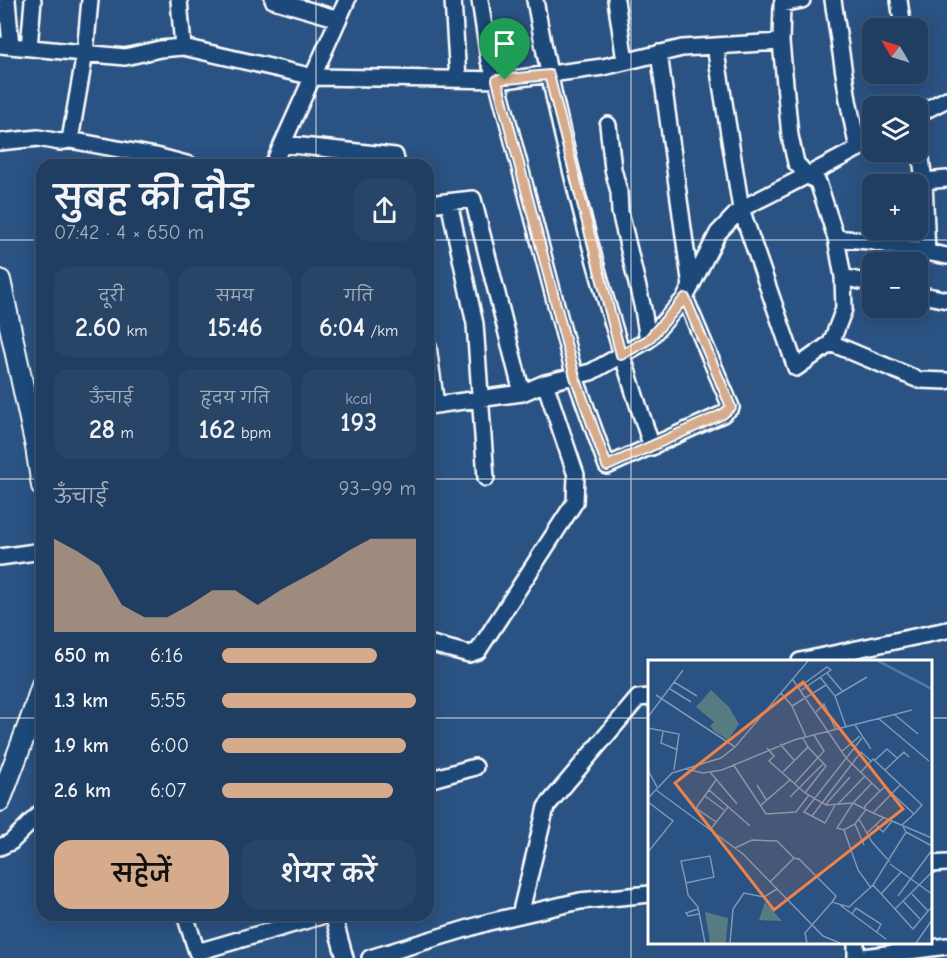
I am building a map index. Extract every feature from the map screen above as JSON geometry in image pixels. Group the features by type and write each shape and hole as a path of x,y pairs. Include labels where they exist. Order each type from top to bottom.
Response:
{"main road":[{"path":"0,280 36,447"},
{"path":"0,801 36,704"}],"street":[{"path":"7,0 6,46 125,57 160,49 183,47 314,77 497,80 549,75 682,48 781,42"},
{"path":"29,48 33,0"},
{"path":"70,140 85,53 90,0"},
{"path":"179,0 183,47"},
{"path":"273,0 339,19"},
{"path":"276,159 347,0"},
{"path":"453,0 458,80"},
{"path":"480,0 489,61 497,80 575,377 607,466 723,414 731,407 688,293 659,54"},
{"path":"535,0 549,75 621,355 652,447"},
{"path":"616,0 625,61"},
{"path":"715,46 741,209 796,368 831,343 844,309 843,277 836,238 818,182 807,175 796,163 790,136 781,42 782,4 802,0"},
{"path":"833,0 848,100 858,148"},
{"path":"899,0 902,18"},
{"path":"928,109 947,99"},
{"path":"608,125 620,212 648,340"},
{"path":"0,142 38,138 60,142 70,140 167,159"},
{"path":"283,144 395,156 396,159"},
{"path":"434,406 522,393 545,383 575,377 591,372 648,340 688,293 718,233 741,209 862,146"},
{"path":"928,181 947,178"},
{"path":"434,203 473,199 522,393"},
{"path":"449,202 475,324 486,478"},
{"path":"836,238 868,240 922,252"},
{"path":"928,253 947,256"},
{"path":"843,277 862,281"},
{"path":"928,296 947,300"},
{"path":"831,343 919,380 947,381"},
{"path":"434,645 469,654 478,651 576,502 576,475 545,383"},
{"path":"0,557 36,552"},
{"path":"805,660 947,630"},
{"path":"520,915 546,807 638,698 648,697"},
{"path":"434,778 475,767"},
{"path":"0,847 11,842 36,817"},
{"path":"932,864 947,863"},
{"path":"370,958 489,922 580,901 648,894"},
{"path":"187,921 197,952 304,921"},
{"path":"335,921 345,958"},
{"path":"856,958 947,946"}],"route":[{"path":"549,75 621,355 648,340 685,298 731,407 723,414 607,466 575,377 497,80 505,80 549,75"}]}
